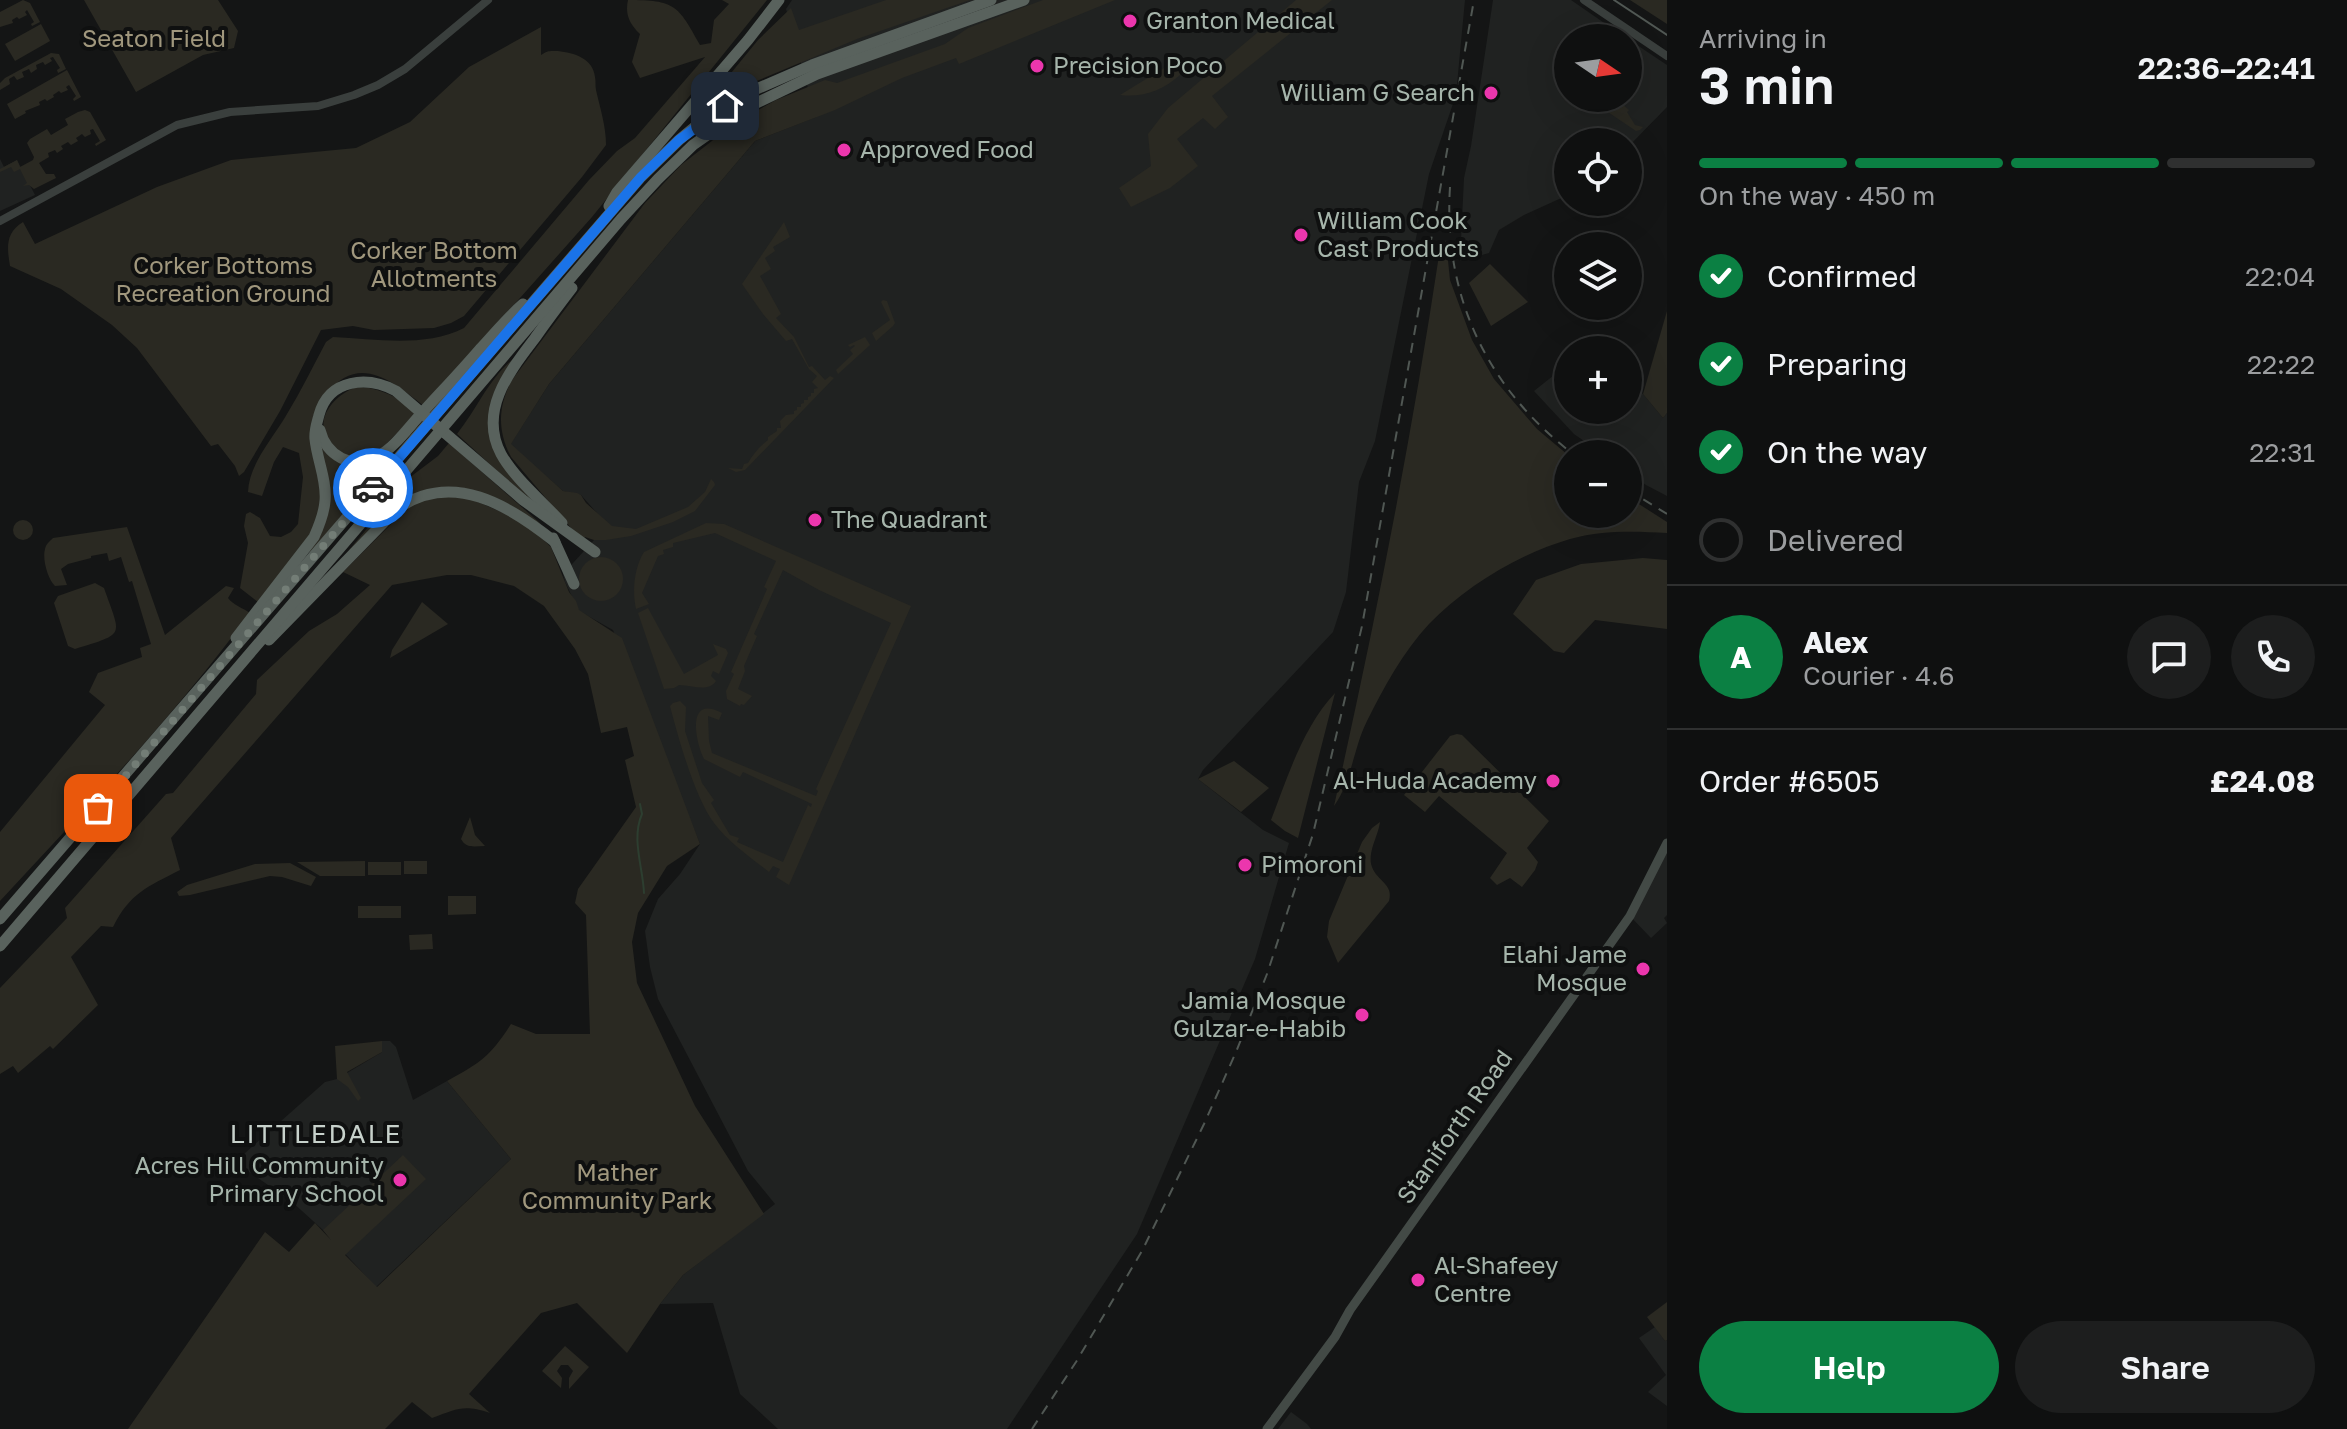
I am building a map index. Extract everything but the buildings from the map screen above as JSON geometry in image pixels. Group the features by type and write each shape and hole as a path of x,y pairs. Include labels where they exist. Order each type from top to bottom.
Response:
{"highway":[{"path":"592,234 617,192 779,0"},
{"path":"0,911 79,829 412,433 661,157 702,121 767,84 991,0"},
{"path":"0,946 598,247 674,163 710,132 746,108 817,74 1024,0"},
{"path":"573,538 501,454 493,417 497,397 508,374 577,281 598,247"},
{"path":"222,662 242,628 314,537 320,525 325,500 314,435 327,399 344,385 356,381 384,385 396,391 523,500 595,552"},
{"path":"318,421 323,440 330,451 350,462 375,459 412,433"},
{"path":"226,684 397,509 410,500 434,492 465,492 513,512 555,542"},
{"path":"523,500 548,529 574,584"},
{"path":"0,919 39,872"},
{"path":"0,953 26,916"}],"main road":[{"name":"Staniforth Road","path":"1267,1429 1630,916 1667,843"}],"street":[{"path":"0,221 177,125 238,111 318,106 378,85 405,69 488,0"},
{"path":"1584,0 1667,56"}],"shaded area":[{"path":"792,0 1465,0 1456,95 1429,174 1375,441 1359,482 1346,592 1333,632 1203,770 1198,779 1263,830 1289,843 1255,959 1137,1234 1007,1429 778,1429 740,1394 713,1303 660,1304 683,1275 775,1204 748,1171 658,999 650,967 645,931 658,899 700,844 613,630 579,611 565,582 563,574 594,540 605,522 581,495 563,491 510,445 549,384 755,141 816,117 786,9"},
{"path":"1493,0 1571,0 1606,24 1554,24 1554,112 1642,112 1642,48 1667,65 1667,107 1642,133 1642,128 1554,128 1554,201 1499,230 1489,253 1460,261 1464,178"},
{"path":"0,159 4,167 17,160 35,195 0,211"},
{"path":"1554,375 1554,412 1534,391"},
{"path":"1642,393 1663,418 1667,413 1667,496 1642,482 1642,440 1583,440 1565,424 1642,424"},
{"path":"1667,843 1667,915 1664,918 1667,923 1651,938 1630,916"},
{"name":"Acres Hill Community Primary School","path":"382,1041 390,1041 396,1047 413,1100 447,1081 511,1159 376,1287 291,1201 235,1162 325,1082 337,1079 382,1052"},
{"path":"1655,1327 1667,1340 1667,1406 1648,1392 1666,1375 1639,1338"},
{"path":"1291,1412 1307,1424 1311,1429 1278,1429"}],"green space":[{"path":"23,0 30,3 40,22 32,26 34,22 27,10 27,15 0,27 0,12"},
{"name":"Seaton Field","path":"84,0 218,0 238,31 234,48 203,55 136,92"},
{"path":"628,0 656,1 673,8 686,21 700,45 711,43 714,20 729,4 722,0 767,0 592,217 424,406 387,380 363,373 350,375 338,382 326,395 312,422 322,488 317,519 295,557 258,602 240,588 248,543 244,526 246,514 250,512 260,518 270,536 281,537 298,524 303,477 299,453 283,447 262,496 248,492 249,482 257,461 326,342 333,337 416,340 464,328 589,180 617,151 635,138 705,57 640,78 632,62 640,34 629,18"},
{"path":"886,0 970,0 857,39 716,98 715,93 758,40 791,8 799,30"},
{"path":"1043,0 1115,0 959,64 956,58 902,78 835,110 755,141 549,384 511,444 563,491 581,495 612,526 636,529 688,507 705,492 711,479 714,482 715,485 695,511 673,522 631,536 606,540 585,537 582,541 511,457 501,428 502,409 512,380 645,203 681,165 735,123 776,100 825,80 837,83 945,44 968,28"},
{"path":"1296,0 1332,0 1212,96 1228,117 1215,129 1203,118 1177,139 1198,166 1170,188 1131,207 1119,188 1151,166 1148,134 1168,108"},
{"path":"1630,0 1667,0 1667,24"},
{"path":"41,24 50,41 15,61 5,44"},
{"name":"Corker Bottoms Recreation Ground","path":"541,27 541,55 549,51 564,52 576,55 591,65 606,145 464,316 434,328 374,330 353,326 321,330 280,411 239,476 218,444 211,446 137,348 112,325 61,289 10,266 10,236 23,222 35,244 157,187 231,160 356,148 410,122 469,67"},
{"path":"51,53 59,54 66,69 58,73 60,68 53,57 45,65 43,62 36,65 37,69 31,73 29,69 22,72 24,77 9,79 10,84 0,90 0,83 5,78"},
{"path":"1169,65 1181,69 1180,75 1167,85 1145,94 1120,95"},
{"path":"67,70 81,97 74,101 76,96 69,85 66,87 68,90 59,91 15,119 7,104"},
{"path":"85,110 90,112 106,140 96,146 100,141 93,129 90,130 91,134 85,137 82,134 71,145 68,142 61,146 63,149 57,153 55,150 48,153 49,157 39,163 46,174 54,174 56,178 34,189 29,185 23,186 27,183 20,169 14,172 11,167 0,172 0,169 17,160 20,167 33,160 27,143 30,139 47,129 51,135 68,125 65,119"},
{"path":"1608,112 1627,112 1635,125 1643,127 1632,128"},
{"path":"784,222 790,237 773,247 775,251 765,258 771,269 760,276 781,314 776,318 794,337 809,367 812,366 825,380 830,376 834,378 745,470 736,472 728,468 742,469 768,437 781,428 780,421 786,415 794,414 797,407 801,407 804,400 808,400 814,389 818,388 812,382 817,376 809,369 792,339 786,341 742,284"},
{"path":"1446,241 1450,280 1472,340 1494,379 1537,429 1554,443 1554,528 1642,528 1642,506 1667,522 1667,533 1606,533 1570,539 1513,562 1459,597 1429,624 1411,646 1380,695 1358,743 1345,786 1334,806 1393,525 1441,242"},
{"path":"1490,264 1528,302 1491,326 1469,283"},
{"path":"887,301 895,323 876,341 872,333 890,320 881,302"},
{"path":"1667,311 1667,413 1663,418 1643,394"},
{"path":"865,337 870,345 838,374 836,370 853,354 850,350 855,346 848,345"},
{"path":"513,359 491,432 552,516 518,490 457,434 497,376"},
{"path":"356,387 389,394 418,412 377,453 365,459 336,453 324,430 325,416 332,403"},
{"path":"318,438 333,458 350,467 368,467 390,454 393,457 310,553 324,524"},
{"path":"449,443 541,524 463,488 451,487 426,492 345,555 409,478 438,456"},
{"name":"Mather Community Park","path":"434,496 464,496 530,527 551,547 579,610 622,638 700,844 667,866 638,913 632,942 637,983 695,1106 764,1214 683,1275 627,1353 577,1303 541,1313 469,1394 490,1413 460,1409 432,1418 412,1402 385,1429 128,1429 265,1232 289,1252 315,1223 331,1240 323,1230 403,1155 426,1179 345,1255 377,1287 511,1159 447,1081 484,1058 511,1024 536,1034 590,1034 586,915 575,903 578,889 636,807 625,760 634,756 627,727 601,733 588,674 575,649 544,606 514,586 471,575 447,575 392,585 171,838 180,870 140,892 119,915 113,927 101,926 71,957 98,1005 53,1049 50,1046 18,1073 13,1066 0,1074 0,988 67,918 65,908 166,794 173,793 256,694 257,680 309,631 337,614 370,585 343,572 408,507"},
{"path":"23,520 30,523 33,530 30,537 23,540 16,537 13,530 16,523"},
{"path":"706,523 724,524 911,606 789,885 776,877 780,869 773,866 769,872 714,823 694,783 670,706 680,701 686,707 685,731 702,783 714,800 711,803 730,835 739,838 737,842 783,862 808,805 811,807 812,804 743,772 740,777 704,759 696,732 698,714 711,709 722,713 719,720 708,716 712,753 816,796 816,789 891,623 783,570 754,634 757,636 738,689 752,696 740,706 727,699 726,691 734,674 731,672 776,561 715,533 673,543 673,547 663,550 664,554 658,556 642,593 649,604 636,609 635,602 636,572 644,552"},
{"path":"127,527 165,635 226,586 234,588 228,598 250,613 161,724 0,901 0,832 105,705 89,692 98,673 142,657 140,648 151,644 132,581 129,582 121,557 109,561 107,553 68,564 61,569 67,585 55,586 46,569 46,547 53,538"},
{"path":"601,557 616,564 623,579 616,594 601,601 586,594 579,579 586,564"},
{"path":"1643,558 1667,560 1667,629 1595,620 1564,653 1554,651 1513,614 1536,580 1581,564"},
{"path":"95,583 104,588 114,616 115,631 104,640 75,649 68,646 54,603 58,596"},
{"path":"422,602 448,624 390,658 392,650"},
{"path":"648,608 684,674 718,655 713,644 726,649 728,653 719,674 713,671 711,676 716,681 713,685 704,688 679,685 664,689 638,613"},
{"path":"1335,693 1298,838 1271,820 1305,737"},
{"path":"1462,735 1549,821 1527,848 1538,862 1522,887 1510,878 1497,885 1490,878 1507,853 1439,796 1425,812 1404,795 1450,736"},
{"path":"1234,761 1269,788 1241,812 1198,779"},
{"path":"470,817 475,835 485,846 468,846 461,839"},
{"path":"1380,822 1371,861 1374,872 1389,890 1389,901 1338,963 1327,937 1329,921 1362,842"},
{"path":"365,861 365,876 320,876 297,862"},
{"path":"404,861 427,861 427,874 404,874"},
{"path":"368,862 401,862 401,875 368,875"},
{"path":"290,863 316,877 311,886 270,876 190,895 179,896 177,892 187,885 255,864"},
{"path":"448,896 476,896 476,914 448,915"},
{"path":"358,906 401,906 401,918 358,918"},
{"path":"432,934 433,949 410,950 409,935"},
{"path":"382,1041 382,1052 347,1072 361,1098 358,1101 348,1087 337,1079 335,1046"},
{"path":"1667,1302 1667,1340 1665,1341 1647,1317"},
{"path":"565,1346 589,1367 569,1389 573,1371 568,1365 561,1365 557,1371 562,1378 561,1388 542,1371"}],"waterway":[{"path":"640,804 642,814 638,843 644,893"}],"tram line":[{"path":"1614,0 1667,35"}],"railway":[{"path":"1032,1429 1142,1251 1204,1124 1267,974 1313,834 1362,626 1474,0"},
{"path":"1450,187 1454,265 1463,302 1477,337 1494,369 1517,400 1557,440"},
{"path":"1642,499 1667,514"}],"way so far":[{"path":"98,808 373,488"}],"place":[{"name":"Granton Medical","path":"1130,21"},
{"name":"Precision Poco","path":"1037,66"},
{"name":"William G Search","path":"1491,93"},
{"name":"Approved Food","path":"844,150"},
{"name":"William Cook Cast Products","path":"1301,235"},
{"name":"The Quadrant","path":"815,520"},
{"name":"Al-Huda Academy","path":"1553,781"},
{"name":"Pimoroni","path":"1245,865"},
{"name":"Elahi Jame Mosque","path":"1643,969"},
{"name":"Jamia Mosque Gulzar-e-Habib","path":"1362,1015"},
{"name":"Acres Hill Community Primary School","path":"400,1180"},
{"name":"Al-Shafeey Centre","path":"1418,1280"}],"district":[{"name":"LITTLEDALE","path":"316,1134"}],"route":[{"path":"373,488 641,177 679,140 725,106"}],"park label":[{"name":"Corker Bottom Allotments","path":"434,265"}]}
